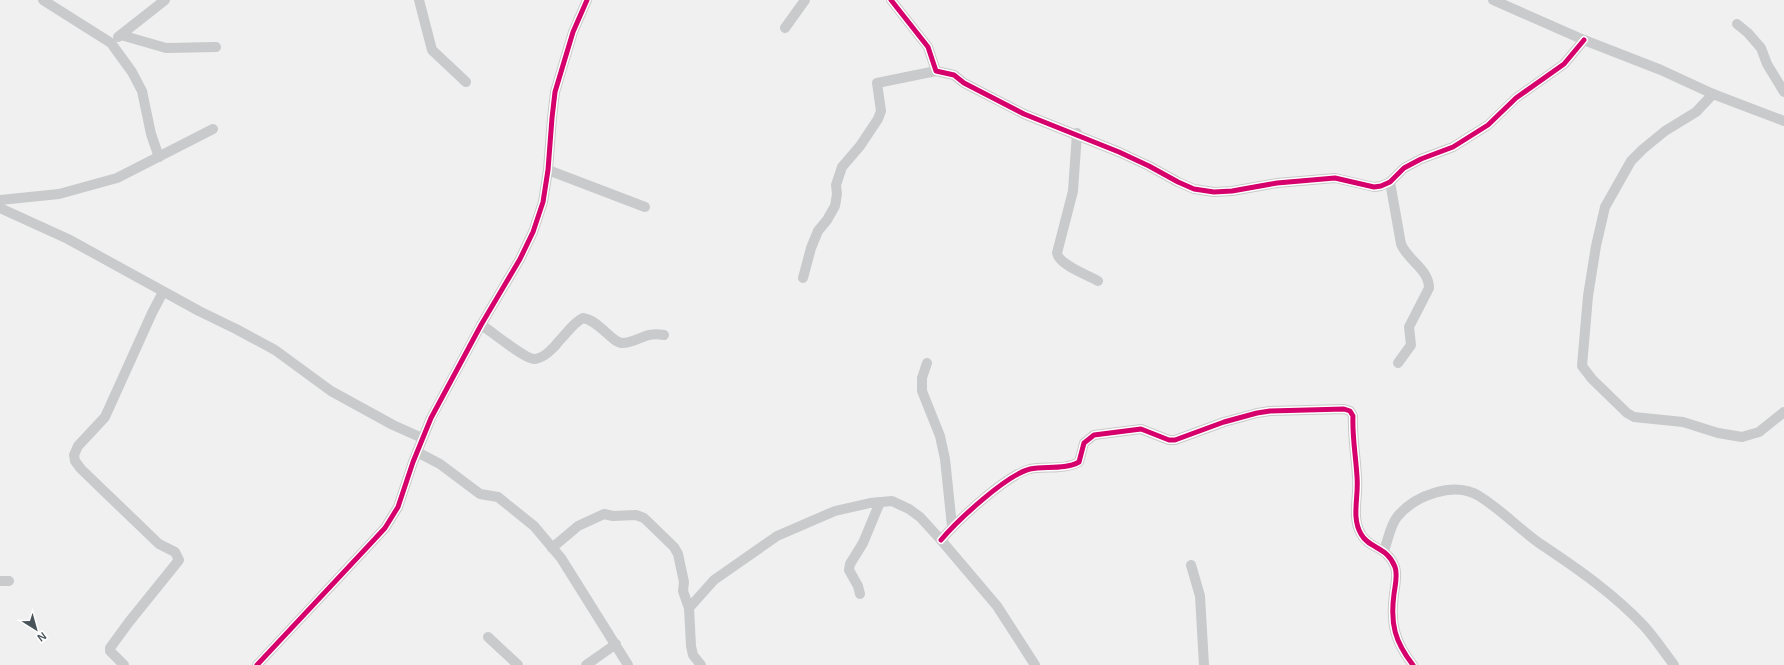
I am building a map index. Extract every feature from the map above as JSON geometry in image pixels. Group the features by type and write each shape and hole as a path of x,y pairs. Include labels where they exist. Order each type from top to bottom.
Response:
{"street":[{"path":"43,0 110,43 132,72 142,91 151,134 159,157"},
{"path":"110,43 165,0"},
{"path":"419,0 432,50 466,82"},
{"path":"257,665 385,528 398,507 430,418 481,325 520,259 533,232 543,202 548,170 555,92 573,32 587,0"},
{"path":"785,28 805,0"},
{"path":"890,0 928,47 936,71"},
{"path":"1493,0 1584,40 1661,70 1713,94 1784,121"},
{"path":"1736,24 1748,33 1761,48 1767,64 1784,92"},
{"path":"121,35 166,48 216,47"},
{"path":"803,278 811,248 818,230 827,220 835,206 837,194 836,185 842,166 860,146 881,111 877,83 936,71 954,75 964,83 1024,114 1077,134 1149,166 1178,182 1201,190 1214,192 1232,191 1277,183 1335,178 1374,187 1382,186 1390,182 1404,168 1421,159 1453,147 1488,125 1516,98 1564,64 1584,40"},
{"path":"1713,94 1696,112 1665,132 1643,149 1631,161 1605,207 1596,246 1588,296 1582,366 1627,413 1634,417 1683,422 1718,433 1742,437 1759,432 1784,412"},
{"path":"0,200 46,196 85,188 117,178 213,129"},
{"path":"1077,134 1073,191 1057,253 1064,263 1098,280"},
{"path":"548,170 645,207"},
{"path":"1390,182 1401,244 1404,252 1423,271 1429,282 1429,288 1409,327 1411,345 1398,362"},
{"path":"0,208 68,239 163,292 275,350 311,377 354,404 393,425 422,438"},
{"path":"124,665 110,651 110,648 178,560 175,552 160,544 81,469 75,461 74,455 78,446 105,417 163,292"},
{"path":"481,325 496,334 519,353 533,360 552,350 577,321 583,318 596,322 616,341 621,343 648,334 656,333 664,335"},
{"path":"927,363 922,378 922,391 940,436 945,459 952,526"},
{"path":"941,540 952,526 1007,481 1023,471 1072,465 1079,462 1084,443 1094,435 1142,429 1170,440 1175,440 1224,422 1257,413 1270,411 1344,409 1350,411 1353,416 1358,485 1356,511 1357,524 1361,535 1368,542 1384,551 1390,557 1396,569 1392,618 1395,634 1402,651 1413,665"},
{"path":"417,452 440,464 480,494 498,497 534,526 552,548 579,587 595,615 616,644 628,665"},
{"path":"1384,551 1396,518 1408,506 1426,496 1443,491 1458,490 1479,496 1541,544 1591,578 1612,596 1645,627 1674,665"},
{"path":"689,608 714,580 777,536 835,512 880,502 892,501 909,509 920,517 941,540 997,606 1036,665"},
{"path":"860,594 858,586 848,570 862,544 880,502"},
{"path":"552,548 578,526 604,514 613,516 636,515 644,518 674,547 678,554 684,582 683,591 689,608 691,646 693,655 701,665"},
{"path":"1191,565 1200,596 1204,665"},
{"path":"488,637 518,665"},
{"path":"586,665 616,644"}],"cycle path":[{"path":"257,665 385,528 398,507 413,462 431,418 481,325 520,259 533,232 543,202 548,170 555,92 573,32 587,0"},
{"path":"891,0 928,47 936,71 954,75 964,83 1024,114 1119,152 1194,189 1214,192 1232,191 1277,183 1335,178 1374,187 1381,186 1390,182 1404,168 1421,159 1453,147 1488,125 1516,98 1564,64 1584,40"},
{"path":"941,540 982,500 1008,480 1020,473 1030,469 1061,467 1079,462 1084,443 1094,435 1141,429 1169,440 1175,440 1224,422 1257,413 1270,411 1344,409 1350,411 1353,416 1357,484 1356,521 1364,539 1383,551 1392,560 1395,567 1396,577 1393,605 1395,632 1402,648 1413,665"}]}
